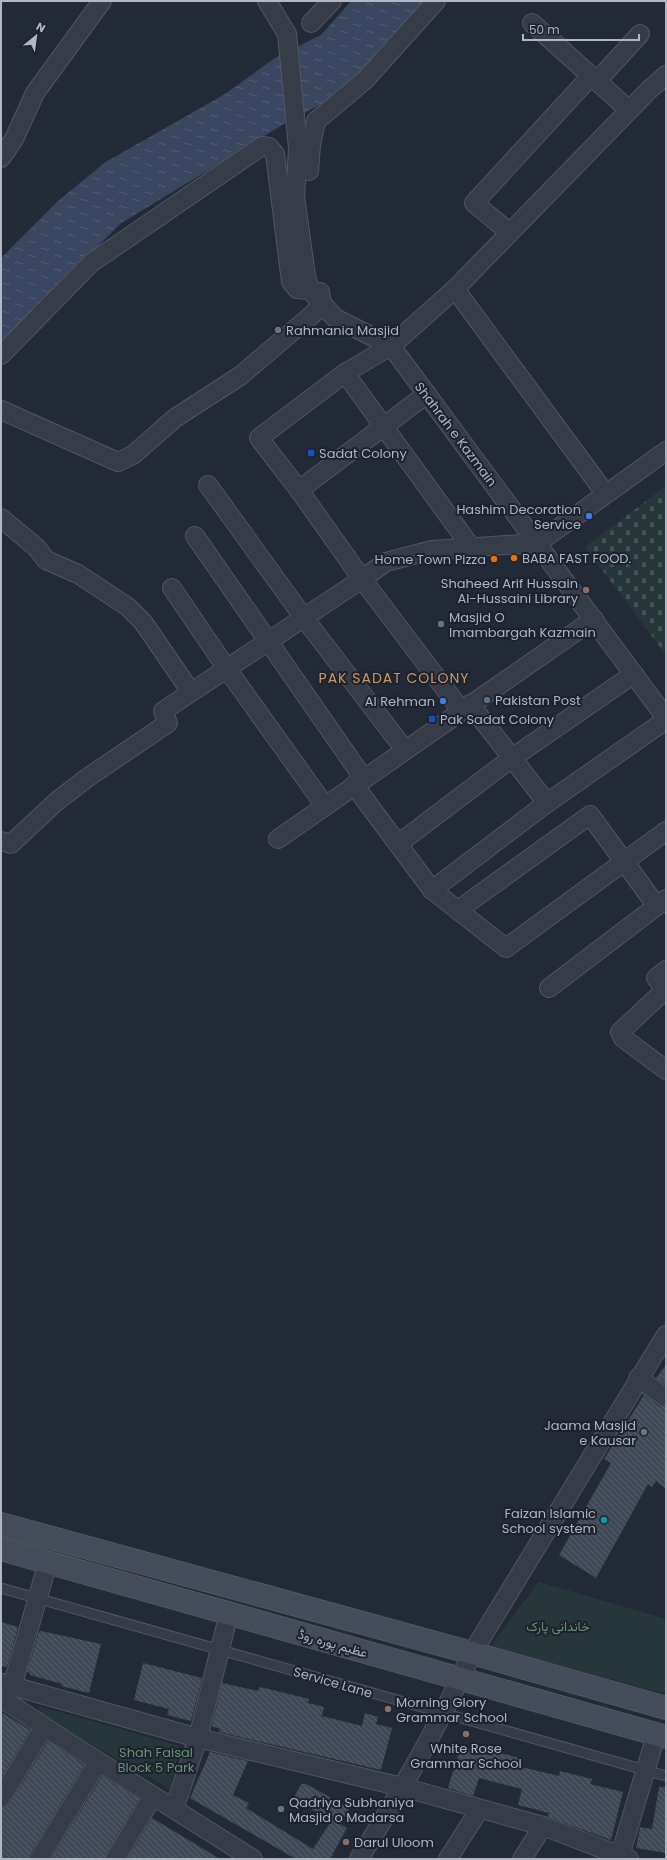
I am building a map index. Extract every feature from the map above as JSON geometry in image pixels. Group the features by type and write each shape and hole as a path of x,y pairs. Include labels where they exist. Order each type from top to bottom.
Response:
{"main road":[{"name":"عظیم پورہ روڈ","path":"1,1524 472,1653 666,1708"},
{"name":"عظیم پورہ روڈ","path":"1,1549 661,1736"}],"street":[{"path":"1,158 14,139 35,93 102,1"},
{"name":"Shahrah e Kazmain","path":"267,1 287,34 298,148 295,196 306,276 316,297 335,318 391,346 538,543 666,719"},
{"path":"311,22 332,1"},
{"path":"1,410 118,462 133,455 175,418 240,376 313,314 316,297 307,204 310,145 316,121 365,80 436,1"},
{"path":"532,23 629,110"},
{"path":"508,232 474,203 594,78 640,34"},
{"path":"547,803 512,758 466,707 362,579 299,490 259,438 345,373 391,346 455,289 508,232 629,110 666,75"},
{"path":"1,355 91,263 262,146 269,147 275,154 291,282 297,289 316,297"},
{"path":"455,289 605,493"},
{"path":"345,373 471,546"},
{"path":"299,490 427,394"},
{"path":"1,841 11,844 57,801 87,778 168,723 163,711 386,562 432,550 471,546 538,543 605,493 666,451"},
{"path":"208,484 304,618 404,750"},
{"path":"1,518 37,548 46,560 78,574 128,607 143,622 191,692"},
{"path":"195,536 267,642 398,844 432,890 506,948 624,860 666,831"},
{"path":"172,588 227,669 325,806"},
{"path":"278,839 594,619"},
{"path":"398,844 512,758 634,674"},
{"path":"432,890 547,803 666,719"},
{"path":"458,910 590,815 624,860 661,902 549,988"},
{"path":"666,970 656,978 665,991 620,1032 623,1038 666,1070"},
{"path":"359,1859 402,1787 460,1680 472,1653 638,1378 666,1335"},
{"path":"638,1378 666,1398"},
{"path":"5,1689 37,1599 48,1562"},
{"path":"174,1809 198,1738 229,1613"},
{"path":"5,1689 44,1727 253,1859"},
{"path":"5,1689 198,1738 402,1787 479,1810 542,1826 598,1854 625,1857 646,1770 661,1736"},
{"path":"1,1798 44,1727"},
{"path":"39,1859 98,1762"},
{"path":"115,1859 153,1796"},
{"path":"448,1859 479,1810"},
{"path":"522,1859 542,1826"}],"lane":[{"name":"Service Lane","path":"1,1588 666,1776"}],"green space":[{"path":"666,486 666,655 585,547"},
{"name":"خاندانی پارک","path":"539,1582 666,1619 666,1694 490,1646"},
{"name":"Shah Faisal Block 5 Park","path":"39,1706 180,1746 170,1789 38,1714"}],"water":[{"path":"351,1 426,1 360,74 330,99 279,127 120,224 1,344 1,258 58,201 104,163 225,94 275,58 321,35"}],"building":[{"path":"666,1365 666,1385 656,1378"},
{"path":"644,1395 660,1407 666,1408 666,1489 656,1481 652,1487 648,1484 596,1578 559,1555 611,1463 604,1459"},
{"path":"1,1622 18,1627 7,1667 1,1666"},
{"path":"41,1631 101,1644 89,1693 61,1686 62,1684 30,1675 30,1673 27,1672 39,1632"},
{"path":"143,1663 202,1678 191,1721 167,1715 169,1709 134,1700"},
{"path":"222,1683 258,1691 260,1687 309,1699 308,1703 324,1707 322,1716 362,1726 365,1713 378,1717 376,1724 392,1728 381,1770 219,1732 220,1729 212,1726"},
{"path":"1,1712 30,1730 1,1778"},
{"path":"48,1741 84,1765 30,1854 29,1859 1,1859 1,1808 6,1807 10,1803"},
{"path":"461,1746 492,1756 493,1751 519,1758 517,1766 559,1776 560,1771 592,1779 590,1784 623,1792 611,1840 548,1817 549,1813 518,1805 522,1789 479,1778 473,1796 448,1788"},
{"path":"210,1752 248,1761 233,1795 249,1803 246,1808 313,1849 332,1820 347,1828 330,1859 296,1859 190,1798"},
{"path":"102,1776 139,1799 106,1854 105,1859 51,1859"},
{"path":"301,1784 306,1784 350,1808 340,1824 293,1800"},
{"path":"659,1787 666,1787 666,1853 636,1848 640,1827 652,1829"},
{"path":"152,1818 220,1859 127,1859"}],"place":[{"name":"Rahmania Masjid","path":"278,330"},
{"name":"Sadat Colony","path":"311,453"},
{"name":"Hashim Decoration Service","path":"589,516"},
{"name":"BABA FAST FOOD.","path":"514,558"},
{"name":"Home Town Pizza","path":"494,559"},
{"name":"Shaheed Arif Hussain Al-Hussaini Library","path":"586,590"},
{"name":"Masjid O Imambargah Kazmain","path":"441,624"},
{"name":"Pakistan Post","path":"487,700"},
{"name":"Al Rehman","path":"443,701"},
{"name":"Pak Sadat Colony","path":"432,719"},
{"name":"Jaama Masjid e Kausar","path":"644,1432"},
{"name":"Faizan Islamic School system","path":"604,1520"},
{"name":"Morning Glory Grammar School","path":"388,1709"},
{"name":"White Rose Grammar School","path":"466,1734"},
{"name":"Qadriya Subhaniya Masjid o Madarsa","path":"281,1809"},
{"name":"Darul Uloom","path":"346,1842"}],"district":[{"name":"PAK SADAT COLONY","path":"394,678"}]}
